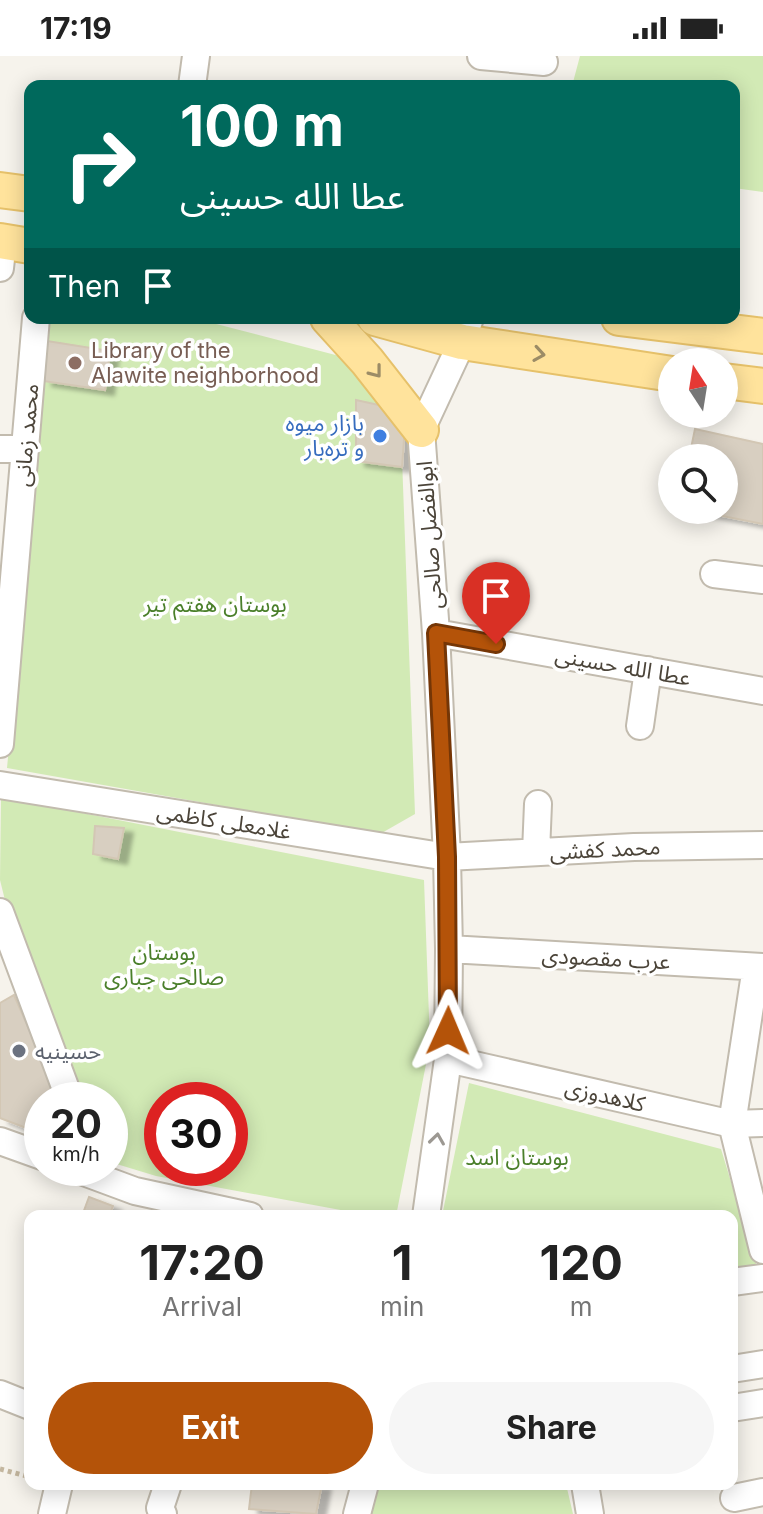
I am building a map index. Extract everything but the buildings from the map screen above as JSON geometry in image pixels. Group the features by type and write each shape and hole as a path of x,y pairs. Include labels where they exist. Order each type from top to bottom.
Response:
{"main road":[{"path":"0,190 24,193"},
{"path":"333,324 421,430"},
{"path":"420,324 466,330 658,371"},
{"path":"628,324 619,347 623,361 658,371"},
{"path":"670,324 763,336"},
{"path":"738,383 763,386"}],"street":[{"path":"193,80 196,56"},
{"path":"481,56 542,68"},
{"name":"محمد زمانی","path":"0,741 12,449 35,324"},
{"name":"ابوالفضل صالحی","path":"427,1210 448,1059 449,949 436,633 421,430 466,330"},
{"path":"714,574 763,580"},
{"name":"عطا الله حسینی","path":"436,633 763,691"},
{"path":"640,726 648,670"},
{"name":"غلامعلی کاظمی","path":"0,785 447,857"},
{"path":"536,852 538,804"},
{"name":"محمد کفشی","path":"447,857 634,847 763,845"},
{"path":"0,912 7,948 63,1082"},
{"name":"عرب مقصودی","path":"449,949 760,967"},
{"path":"760,967 732,1124 763,1250"},
{"name":"کلاهدوزی","path":"448,1059 732,1124 763,1123"},
{"path":"0,1141 24,1150"},
{"path":"112,1186 132,1204 191,1210"},
{"path":"738,1281 763,1278"},
{"path":"738,1368 763,1364"},
{"path":"0,1394 24,1404"},
{"path":"738,1407 763,1403"},
{"path":"52,1514 58,1490"},
{"path":"163,1514 160,1508 166,1490"},
{"path":"357,1514 363,1490"},
{"path":"589,1490 590,1514"},
{"path":"734,1498 763,1492"}],"path":[{"path":"0,1469 24,1475"}],"green space":[{"path":"580,56 763,56 763,192 740,189 740,80 574,80"},
{"name":"بوستان هفتم تیر","path":"48,324 216,324 347,358 370,387 402,458 415,814 380,834 7,768"},
{"name":"بوستان صالحی جباری","path":"1,797 424,880 430,1044 397,1210 340,1210 210,1186 248,1186 248,1082 144,1082 144,1172 128,1167 128,1082 66,1082 24,977 0,880"},
{"name":"بوستان اسد","path":"469,1083 721,1149 758,1270 738,1272 738,1210 443,1210"},
{"path":"378,1490 567,1490 573,1514 371,1514"}],"place":[{"name":"Library of the Alawite neighborhood","path":"75,363"},
{"name":"بازار میوه و تره‌بار","path":"380,436"},
{"name":"حسینیه","path":"19,1051"}],"route":[{"path":"448,1031 447,857 436,633 496,644"}]}
